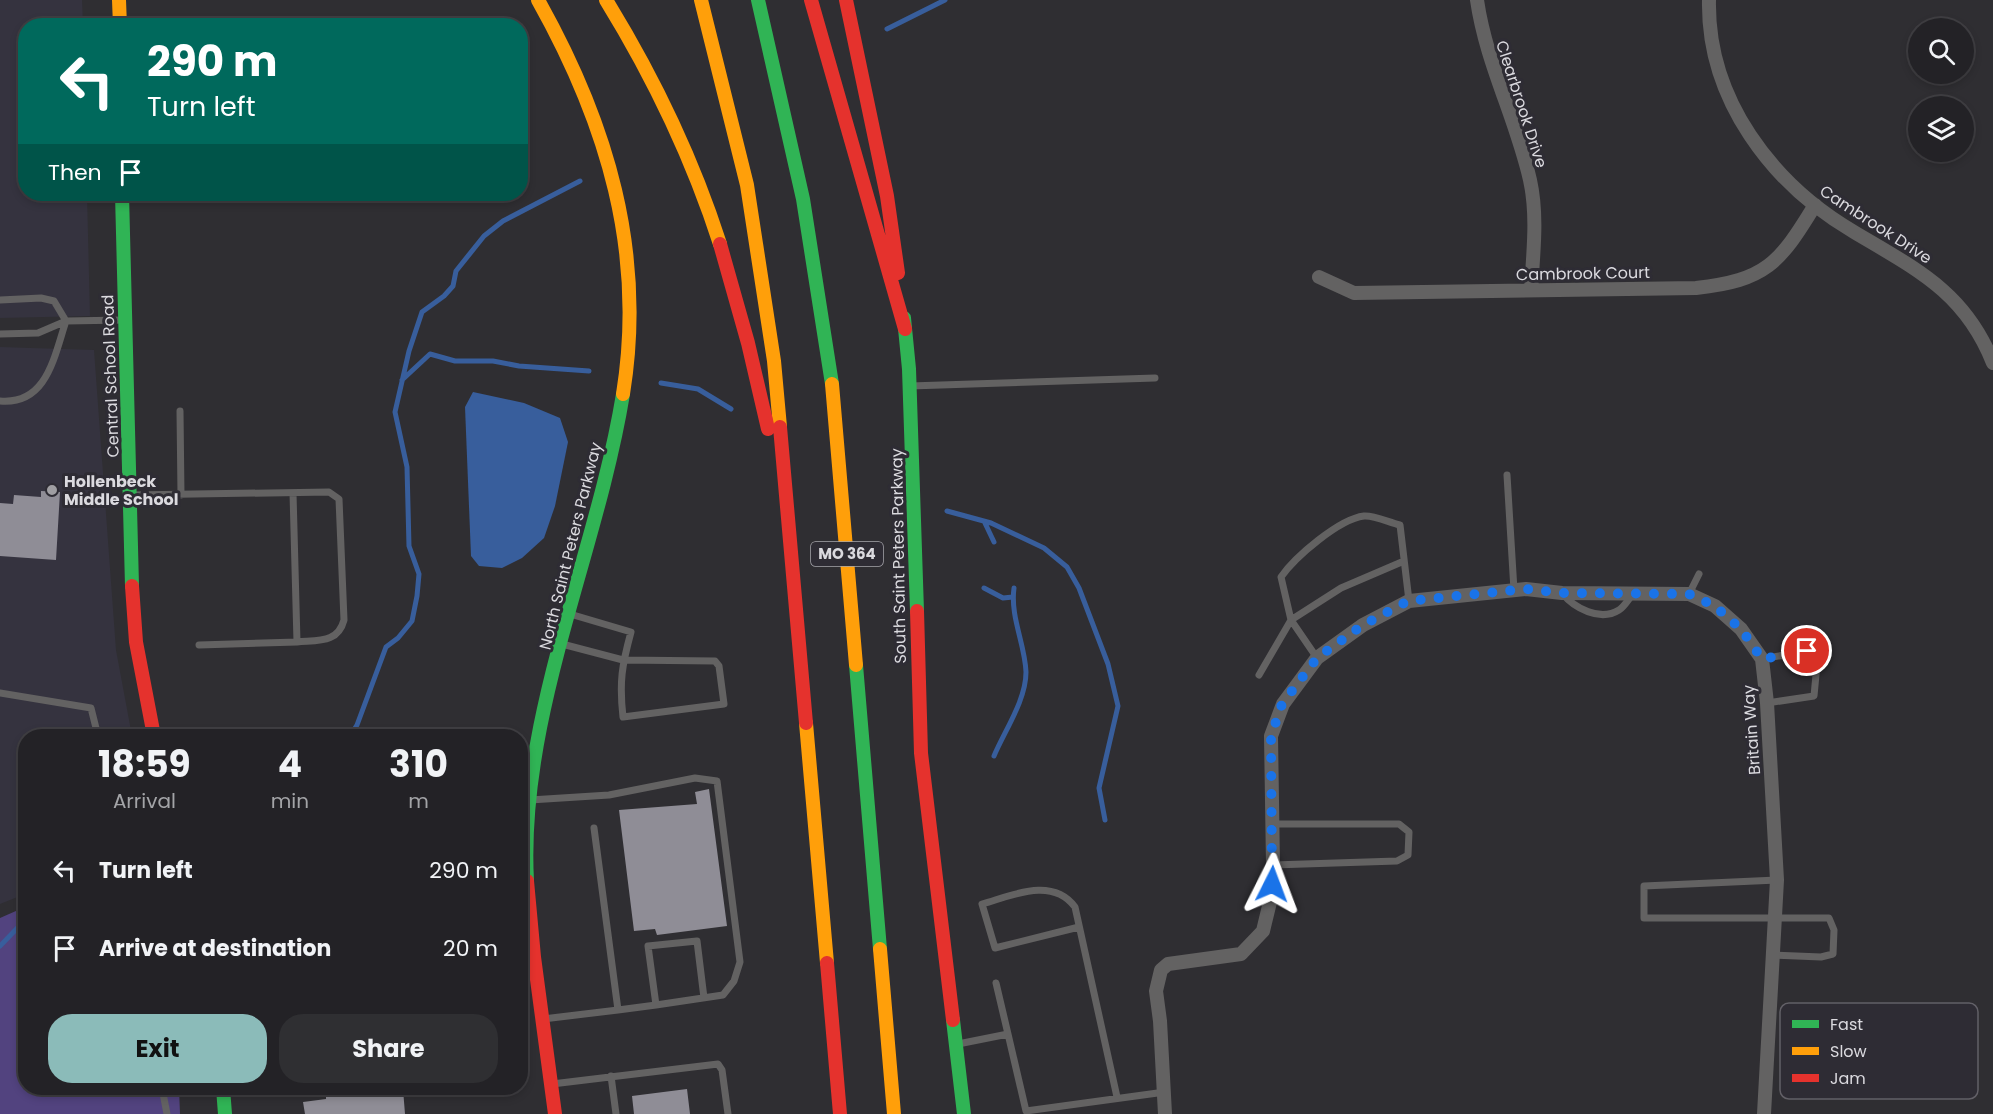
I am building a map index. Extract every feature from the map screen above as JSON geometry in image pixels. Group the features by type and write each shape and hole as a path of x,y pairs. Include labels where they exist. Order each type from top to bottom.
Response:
{"main road":[{"path":"119,0 120,18"},
{"name":"North Saint Peters Parkway","path":"538,0 590,101 607,151 621,212 630,299 626,369 619,423 544,713 530,800 528,868 555,1114"},
{"path":"606,0 661,94 712,217 747,333 790,528"},
{"name":"MO 364","path":"701,0 732,120 762,270 774,361 840,1114"},
{"name":"MO 364","path":"758,0 792,137 825,322 836,423 894,1114"},
{"path":"811,0 905,329"},
{"name":"South Saint Peters Parkway","path":"846,0 887,196 905,329 910,386 921,753 964,1114"},
{"name":"Central School Road","path":"122,201 132,587 136,642 153,729"},
{"path":"224,1095 225,1114"}],"street":[{"name":"Clearbrook Drive","path":"1477,0 1486,47 1517,136 1530,182 1534,221 1531,290"},
{"name":"Cambrook Drive","path":"1709,0 1717,62 1734,109 1767,162 1815,206 1853,232 1897,255 1957,302 1988,340 1993,363"},
{"name":"Cambrook Court","path":"1319,277 1354,293 1695,288 1730,284 1758,273 1779,259 1815,206"},
{"path":"1165,1114 1156,991 1161,970 1168,964 1241,954 1263,931 1270,902 1273,865 1271,736 1282,704 1317,658 1363,625 1408,601 1514,590 1562,593 1689,594 1715,606 1732,621 1762,659"},
{"name":"Britain Way","path":"1762,659 1767,703 1777,880 1764,1114"}],"lane":[{"path":"0,300 40,298 54,301 66,321"},
{"path":"0,334 38,333 66,321 124,321"},
{"path":"0,401 14,402 30,396 39,387 47,375 66,321"},
{"path":"910,386 1155,378"},
{"path":"180,411 181,495"},
{"path":"1507,474 1514,590"},
{"path":"130,495 329,492 339,499 344,620 341,632 330,639 198,645"},
{"path":"293,493 297,642"},
{"path":"1317,658 1291,620 1281,577 1293,560 1333,530 1364,516 1400,525 1408,601"},
{"path":"1259,675 1291,620 1341,588 1404,561"},
{"path":"1689,594 1699,574"},
{"path":"1562,593 1569,602 1584,610 1605,615 1620,610 1634,592"},
{"path":"562,644 623,660 715,661 719,666 724,704 623,717 619,681 623,660 631,632 570,614"},
{"path":"1762,659 1807,651 1817,664 1814,696 1767,703"},
{"path":"0,693 91,708 96,729"},
{"path":"530,800 609,795 695,778 717,780 740,962 734,981 723,995 543,1019"},
{"path":"1273,824 1399,824 1409,832 1408,855 1397,861 1273,865"},
{"path":"594,828 618,1010"},
{"path":"1772,955 1821,957 1833,954 1834,930 1829,918 1644,918 1644,886 1777,880"},
{"path":"1079,927 995,948 982,904 1032,890 1043,890 1064,896 1071,902 1079,927 1117,1097"},
{"path":"656,1005 648,946 697,941 704,998"},
{"path":"996,983 1026,1111 1165,1092"},
{"path":"955,1044 1008,1034"},
{"path":"552,1084 718,1064 722,1070 728,1114"},
{"path":"611,1076 616,1114"},
{"path":"163,1095 167,1114"}],"shaded area":[{"path":"0,0 82,0 83,18 18,18 18,201 87,201 90,316 0,318"},
{"name":"Hollenbeck Middle School","path":"0,347 94,350 116,650 131,729 18,729 18,897 0,904"},
{"path":"18,910 18,1095 179,1095 180,1114 0,1114 0,918"}],"water":[{"path":"473,392 524,403 560,418 568,442 555,506 544,538 522,558 502,568 479,566 471,556 465,407"}],"building":[{"path":"41,491 60,492 56,560 0,556 0,503 13,504 14,495 41,497"},
{"path":"709,789 727,926 657,935 655,929 634,931 619,810 697,804 695,792"},
{"path":"687,1089 690,1114 634,1114 632,1096"},
{"path":"326,1095 403,1095 405,1114 305,1114 303,1102 326,1099"}],"waterway":[{"path":"887,29 945,0"},
{"path":"354,729 386,647 398,638 412,621 417,596 419,574 409,546 407,467 395,412 409,351 422,312 444,296 453,286 456,271 484,236 503,221 580,181"},
{"path":"402,380 430,354 455,361 493,361 519,366 589,371"},
{"path":"661,383 698,389 731,409"},
{"path":"947,511 991,523 1044,548 1067,567 1079,588 1108,664 1118,706 1099,788 1105,820"},
{"path":"984,521 994,542"},
{"path":"984,588 1003,598 1013,597"},
{"path":"994,756 1019,704 1025,683 1025,662 1014,609 1014,588"},
{"path":"0,946 18,927"}],"traffic: fast":[{"path":"758,0 803,199 832,384"},
{"path":"122,201 132,586"},
{"path":"904,318 909,369 917,611"},
{"path":"528,812 535,758 547,697 596,515 623,394"},
{"path":"856,665 880,949"},
{"path":"953,1020 964,1114"},
{"path":"224,1095 225,1114"}],"traffic: slow":[{"path":"119,0 120,18"},
{"path":"538,0 584,93 615,190 624,239 629,290 629,341 623,394"},
{"path":"606,0 656,89 697,180 720,244"},
{"path":"701,0 747,185 774,361 780,427"},
{"path":"832,384 856,665"},
{"path":"806,723 827,963"},
{"path":"880,949 894,1114"}],"traffic: jam":[{"path":"811,0 905,329"},
{"path":"846,0 887,196 898,273"},
{"path":"720,244 748,343 768,429"},
{"path":"780,427 806,723"},
{"path":"132,586 136,642 153,729"},
{"path":"917,611 921,753 953,1020"},
{"path":"528,892 534,957 555,1114"},
{"path":"827,963 840,1114"}],"place":[{"name":"Hollenbeck Middle School","path":"52,490"}],"route":[{"path":"1272,884 1271,736 1282,704 1317,658 1363,625 1408,601 1526,589 1562,593 1689,594 1715,606 1741,629 1762,659 1807,651"}]}
